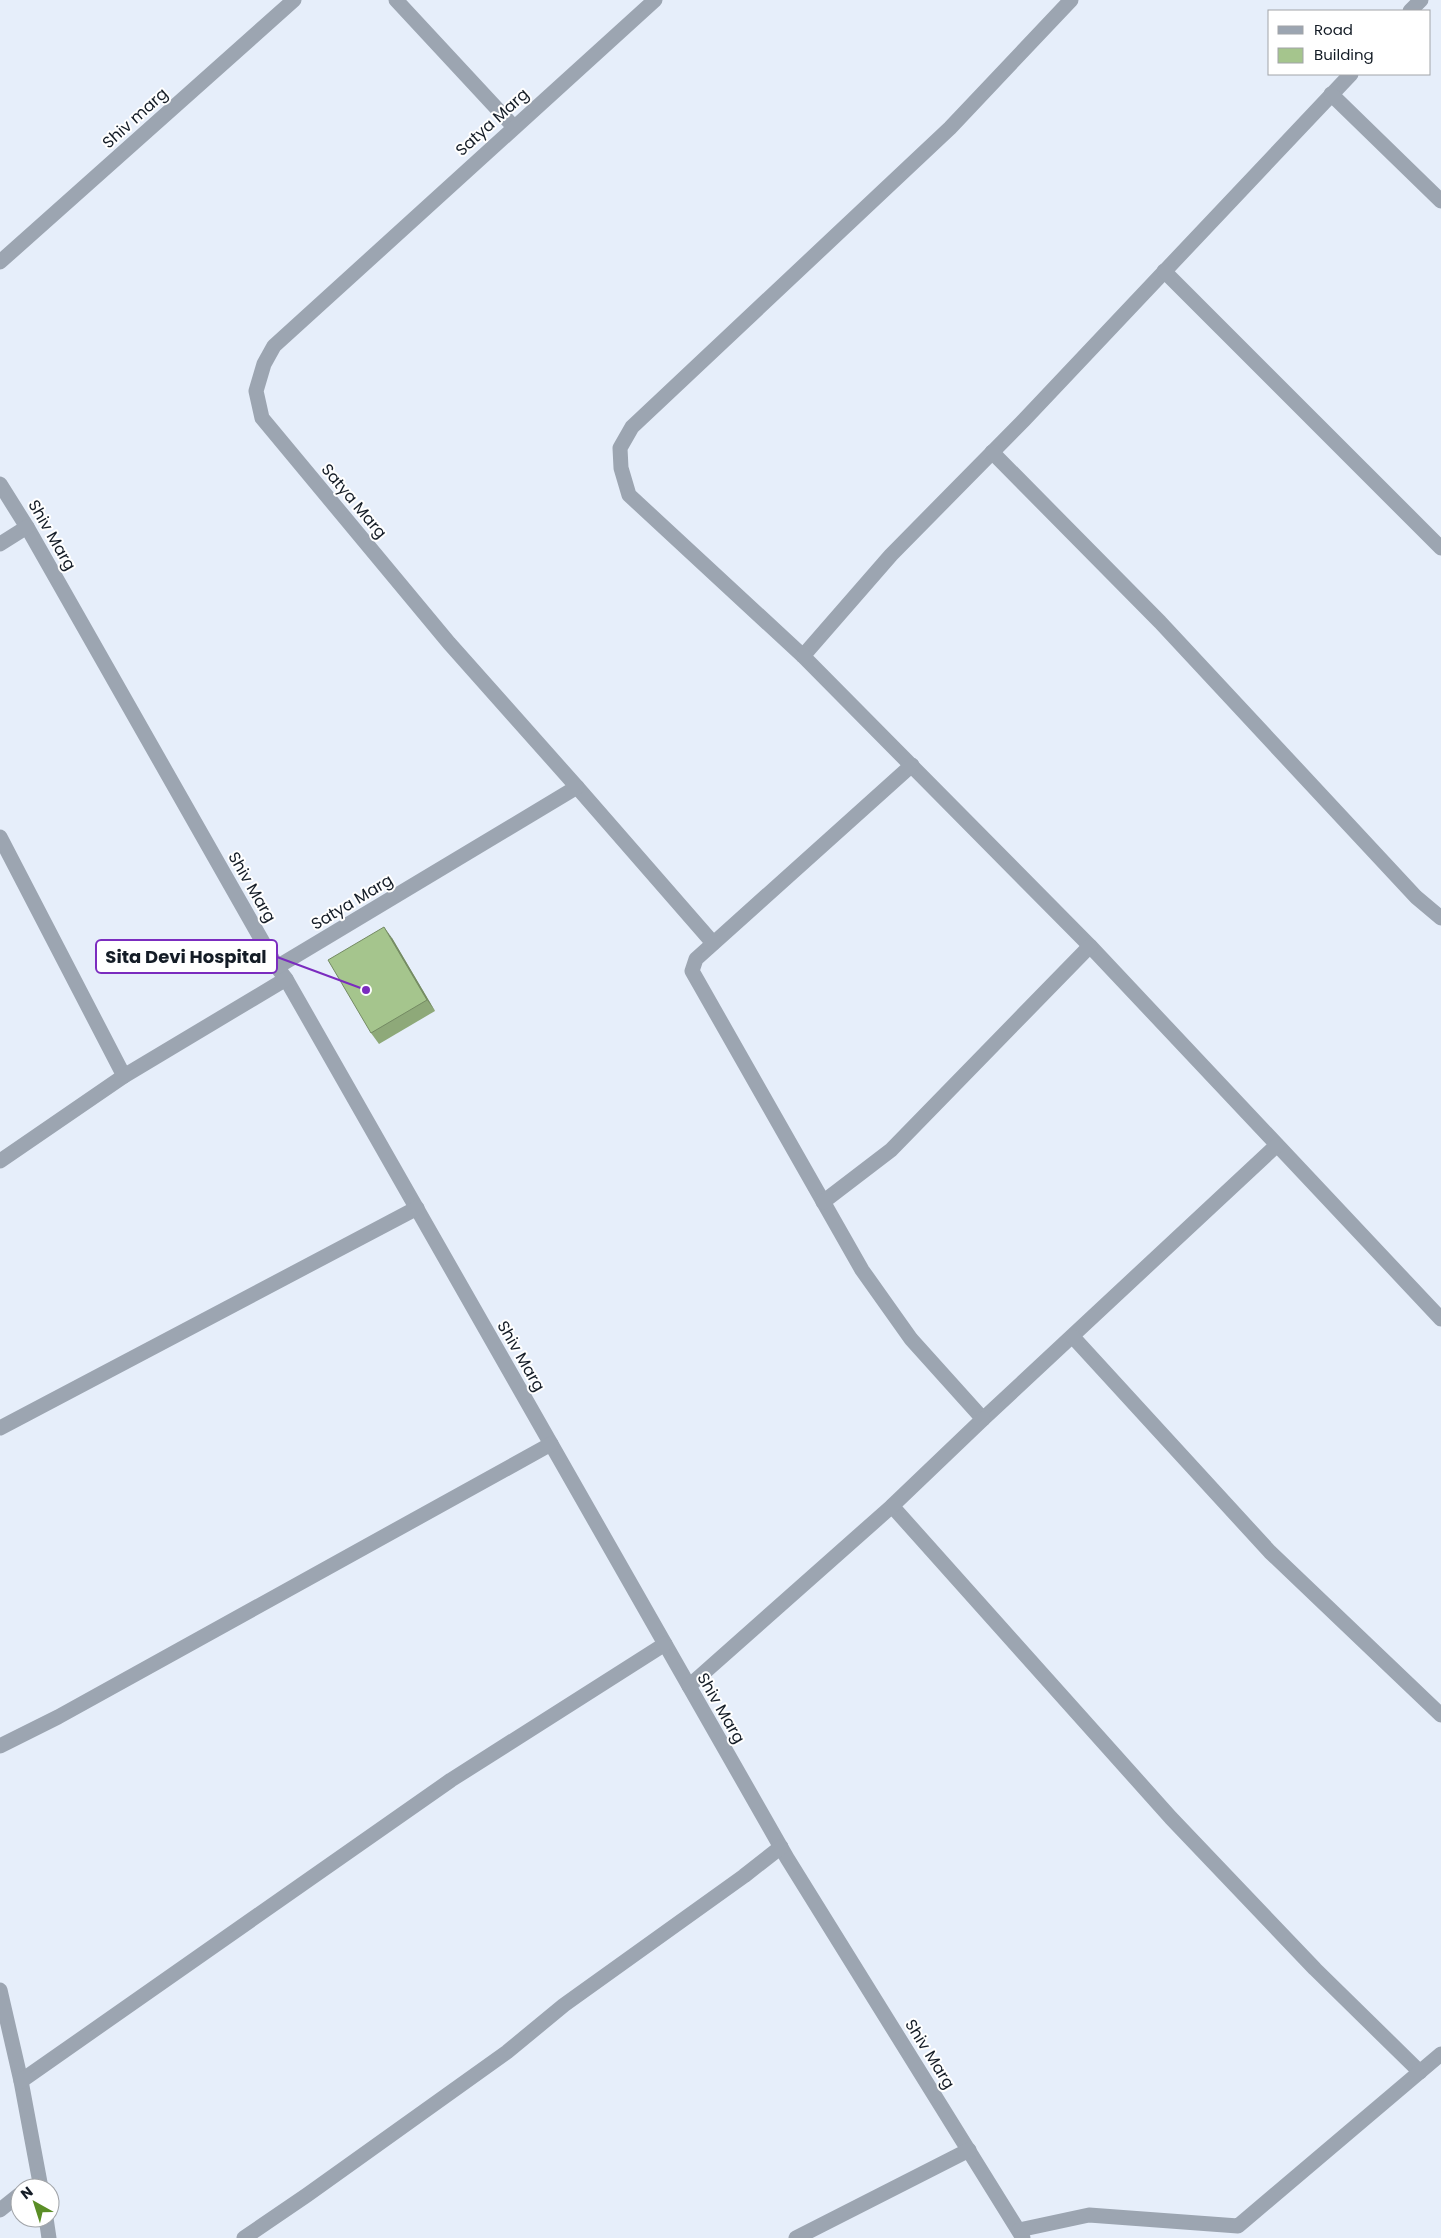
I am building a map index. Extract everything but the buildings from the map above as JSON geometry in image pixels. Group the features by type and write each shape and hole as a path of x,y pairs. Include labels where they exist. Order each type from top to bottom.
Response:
{"street":[{"name":"Shiv marg","path":"0,262 294,0"},
{"path":"396,0 513,126"},
{"name":"Satya Marg","path":"0,1161 124,1076 282,973 577,787 449,643 262,418 256,391 264,364 274,346 513,126 654,0"},
{"path":"1071,0 950,128 632,427 620,448 621,468 629,495 803,656 912,765 1090,946 1441,1319"},
{"path":"1411,10 1421,0"},
{"path":"803,656 891,555 992,452 1350,75"},
{"path":"1331,94 1441,202"},
{"path":"1164,271 1441,548"},
{"path":"992,452 1160,622 1416,897 1441,918"},
{"name":"Shiv Marg","path":"0,484 28,527 781,1847 1021,2234"},
{"path":"0,544 28,527"},
{"path":"912,765 713,943 696,959 692,971 862,1270 911,1339 983,1419"},
{"path":"577,787 713,943"},
{"path":"0,837 124,1076"},
{"path":"823,1202 891,1150 1090,946"},
{"path":"689,1686 892,1506 1277,1145"},
{"path":"0,1428 417,1208"},
{"path":"1073,1337 1270,1552 1441,1715"},
{"path":"0,1746 58,1717 551,1444"},
{"path":"892,1506 1171,1818 1315,1969 1420,2072"},
{"path":"21,2081 451,1780 665,1644"},
{"path":"244,2238 507,2052 564,2005 744,1876 781,1847"},
{"path":"0,1990 21,2081 39,2178"},
{"path":"1021,2234 1089,2215 1238,2226 1441,2054"},
{"path":"796,2238 970,2150"},
{"path":"0,2210 10,2202"}],"place":[{"name":"Sita Devi Hospital","path":"366,990"}]}
